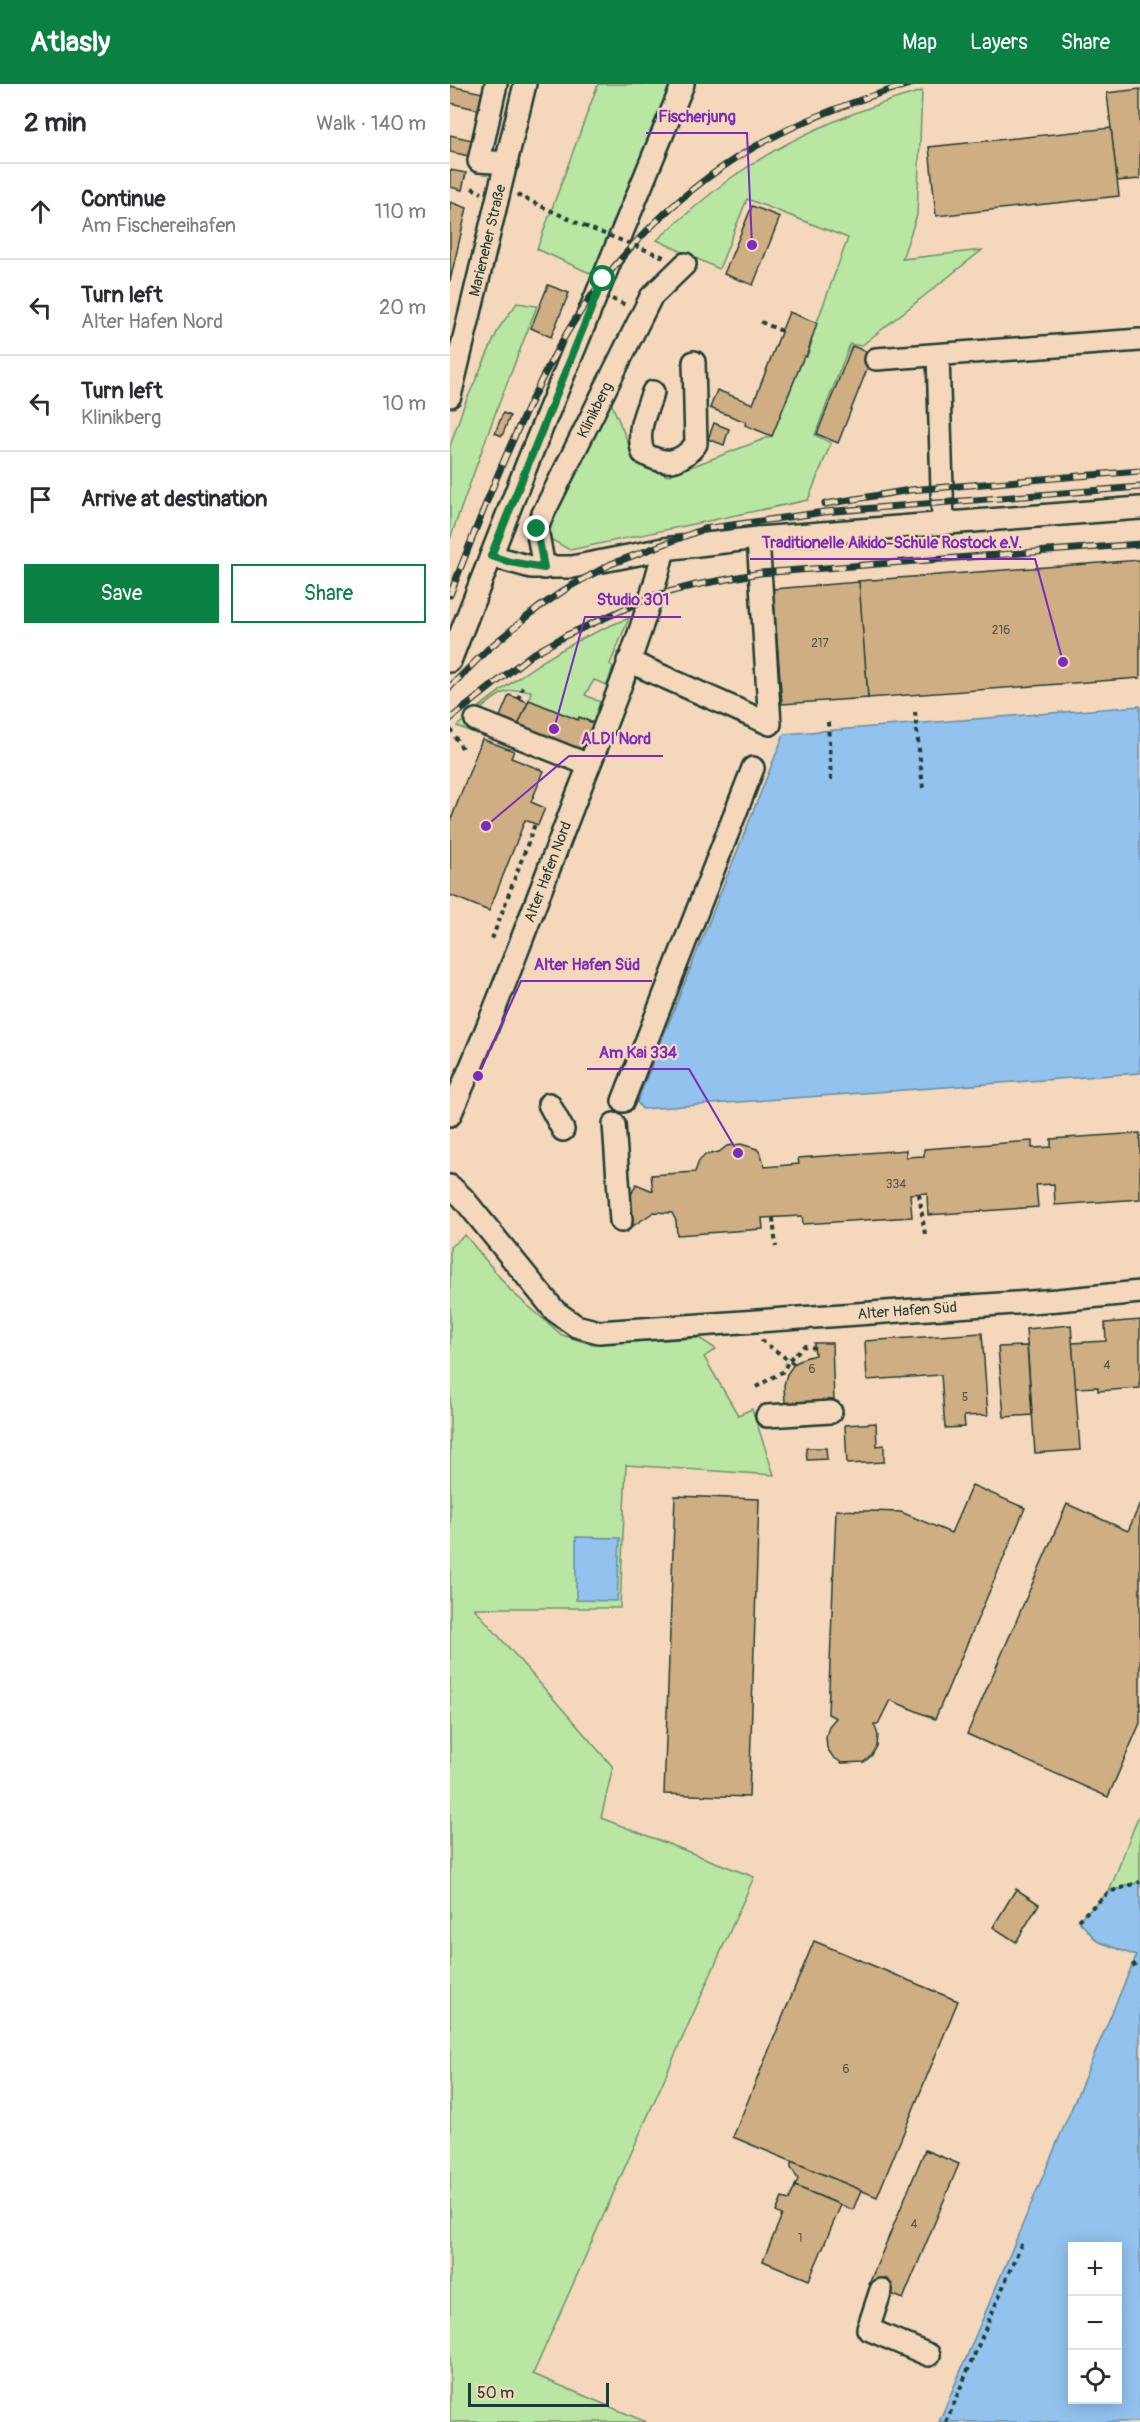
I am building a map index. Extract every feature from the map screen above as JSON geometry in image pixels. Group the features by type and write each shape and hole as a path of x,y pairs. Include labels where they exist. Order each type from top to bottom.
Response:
{"street":[{"path":"496,84 479,161 507,163"},
{"name":"Marieneher Straße","path":"450,396 525,84"},
{"path":"450,662 683,84"},
{"name":"Klinikberg","path":"544,568 537,529 541,518 651,297 685,264"},
{"path":"876,359 1140,340"},
{"path":"938,355 943,523"},
{"path":"653,392 639,429 639,442 643,453 665,463 677,461 688,454 696,444 694,362"},
{"path":"491,556 544,568 572,567 664,549 758,538 1140,508"},
{"path":"628,661 770,724 758,538"},
{"name":"Alter Hafen Nord","path":"450,1115 518,950 653,596 664,549"},
{"path":"476,720 589,765"},
{"path":"623,1101 753,768"},
{"path":"549,1104 563,1130"},
{"path":"614,1124 621,1221"},
{"name":"Alter Hafen Süd","path":"450,1186 463,1198 555,1311 576,1326 599,1332 1058,1300 1140,1292"},
{"path":"768,1416 831,1412"},
{"path":"881,2290 868,2329 929,2355"}],"path":[{"path":"500,187 584,226 664,257"},
{"path":"760,322 782,331"},
{"path":"518,699 523,687"},
{"path":"915,712 923,788"},
{"path":"828,722 831,780"},
{"path":"450,729 462,748"},
{"path":"492,939 535,824"},
{"path":"919,1194 925,1234"},
{"path":"772,1218 776,1247"},
{"path":"753,1321 756,1335 794,1364"},
{"path":"756,1387 784,1371 788,1361 804,1346 815,1348"},
{"path":"1078,1920 1109,1892 1140,1882"},
{"path":"1132,1966 1140,1961"},
{"path":"946,2422 1022,2242"}],"green space":[{"path":"598,84 683,84 603,279 537,249"},
{"path":"922,91 917,215 902,259 982,250 861,346 850,344 815,435 831,443 808,500 570,550 552,540 546,529 607,393 633,454 651,468 667,476 772,436 804,356 807,357 812,342 810,341 848,238 747,199 719,269 657,240 721,185 753,163 799,137 847,116"},
{"path":"517,303 537,306 450,539 450,446 463,408 499,328"},
{"path":"629,618 610,664 613,667 607,685 594,680 585,695 600,702 593,723 580,717 578,720 529,700 531,691 513,690 494,698 475,714 476,734 457,726 538,664 582,639"},
{"path":"465,1235 512,1292 562,1335 591,1344 699,1338 716,1349 704,1357 738,1415 752,1409 774,1475 626,1465 620,1608 474,1608 613,1767 601,1818 754,1877 533,2374 646,2422 450,2422 450,1247"},
{"path":"1140,1812 1140,1882 1109,1892"}],"water":[{"path":"1140,706 1140,1073 642,1109 637,1102 784,734"},
{"path":"576,1537 620,1538 617,1601 576,1600"},
{"path":"1140,1882 1140,2422 939,2422 1136,1956 1097,1941 1078,1920 1109,1892"}],"building":[{"path":"450,86 483,93 480,110 450,103"},
{"path":"1140,89 1140,179 1117,181 1107,93"},
{"path":"1111,128 1119,196 936,216 929,147"},
{"path":"450,135 472,140 469,156 450,152"},
{"path":"450,170 466,173 462,190 450,187"},
{"path":"450,202 467,208 450,281"},
{"path":"752,206 780,217 753,285 724,274"},
{"path":"548,285 569,293 551,337 531,328"},
{"path":"789,312 817,323 806,357 804,356 772,436 745,425 746,422 710,408 717,390 753,404"},
{"path":"852,346 873,354 838,443 817,434"},
{"path":"503,413 510,416 502,436 495,433"},
{"path":"714,423 729,429 724,445 708,439"},
{"path":"1140,560 1140,678 868,698 858,581"},
{"path":"859,582 868,698 782,704 773,589"},
{"path":"509,695 528,702 518,727 499,719"},
{"path":"529,700 578,720 579,717 593,723 578,758 516,730"},
{"path":"482,739 514,751 511,758 544,771 531,802 545,808 538,825 525,820 489,911 450,895 450,822"},
{"path":"1140,1133 1140,1199 1055,1205 1054,1184 1036,1185 1038,1207 928,1215 927,1193 910,1194 912,1217 803,1224 802,1216 762,1218 763,1229 677,1235 676,1221 672,1213 654,1212 627,1230 624,1202 628,1202 636,1184 653,1191 651,1175 695,1172 699,1161 705,1155 719,1152 727,1146 741,1144 757,1149 765,1167 799,1164 798,1158 906,1150 906,1157 924,1156 924,1149 1032,1141 1032,1148 1051,1147 1051,1139"},
{"path":"1140,1320 1140,1388 1098,1391 1098,1387 1075,1388 1072,1343 1106,1341 1105,1323"},
{"path":"1071,1325 1080,1450 1035,1453 1026,1329"},
{"path":"982,1333 988,1415 964,1416 965,1427 945,1428 941,1375 867,1380 865,1341"},
{"path":"814,1343 832,1343 834,1402 785,1403 784,1385 787,1374 794,1364 815,1355"},
{"path":"1027,1346 1032,1415 1004,1417 998,1347"},
{"path":"876,1423 877,1446 884,1445 884,1462 847,1464 845,1425"},
{"path":"806,1448 826,1448 827,1459 807,1460"},
{"path":"972,1485 1025,1508 935,1719 890,1700 878,1724 874,1724 878,1735 877,1746 872,1755 864,1762 842,1763 833,1757 827,1748 826,1737 829,1726 836,1718 828,1714 836,1510 901,1512 951,1533"},
{"path":"675,1496 759,1499 749,1797 664,1794"},
{"path":"1067,1504 1128,1531 1140,1504 1140,1723 1108,1797 967,1734"},
{"path":"1016,1889 1039,1904 1016,1942 993,1927"},
{"path":"814,1941 958,2001 877,2197 733,2137"},
{"path":"925,2150 959,2164 903,2299 869,2284"},
{"path":"791,2161 861,2190 853,2210 795,2186 798,2179 791,2167"},
{"path":"795,2186 841,2205 809,2280 763,2261 782,2215 776,2212 782,2198 789,2200"}],"railway":[{"path":"450,595 512,442 555,354 593,294 640,238 693,189 751,149 829,112 910,84"},
{"path":"825,504 910,490 1140,471"},
{"path":"450,687 488,649 538,608 569,587 611,564 704,529 824,512 1140,487"},
{"path":"450,719 531,655 567,635 653,596 696,585 760,573 1140,544"}],"place":[{"name":"Fischerjung","path":"752,245"},
{"name":"Traditionelle Aikido-Schule Rostock e.V.","path":"1063,662"},
{"name":"Studio 301","path":"554,729"},
{"name":"ALDI Nord","path":"486,826"},
{"name":"Alter Hafen Süd","path":"478,1076"},
{"name":"Am Kai 334","path":"738,1153"}],"route":[{"path":"537,529 544,568 531,567 491,556 603,279"}]}
